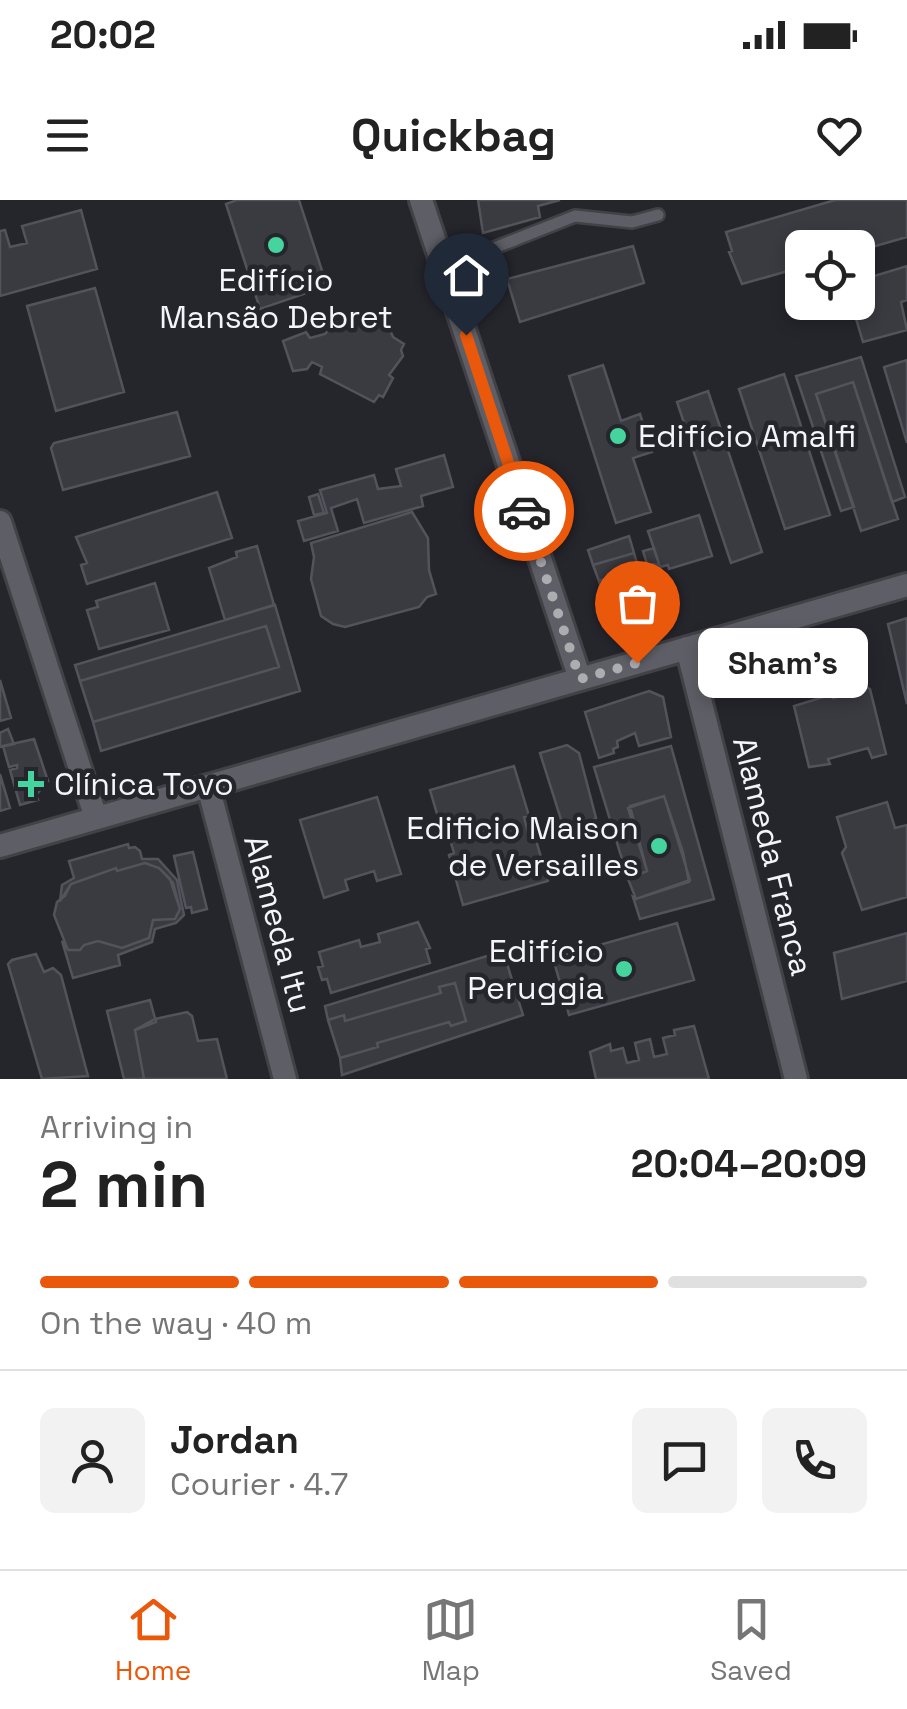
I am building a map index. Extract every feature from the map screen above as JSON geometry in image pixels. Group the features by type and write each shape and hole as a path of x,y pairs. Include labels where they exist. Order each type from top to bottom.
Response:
{"street":[{"path":"421,200 580,679"},
{"path":"0,522 96,818"},
{"path":"0,846 907,585"},
{"name":"Alameda Franca","path":"687,648 796,1079"},
{"name":"Alameda Itu","path":"208,786 284,1079"}],"lane":[{"path":"442,261 489,250 575,216 632,222 658,215"}],"building":[{"name":"Edifício Mansão Debret","path":"237,200 299,200 327,286 260,309 226,204"},
{"path":"478,200 560,200 538,206 540,217 483,233"},
{"path":"835,200 907,200 907,237 875,246 875,230 785,230 785,272 742,284 729,252 732,251 726,232"},
{"path":"81,210 97,269 0,296 0,231 5,230 10,247 27,243 22,226"},
{"path":"633,246 644,283 520,322 507,279"},
{"path":"907,266 907,300 901,302 907,330 863,342 856,320 875,320 875,276"},
{"path":"95,288 124,392 56,411 27,306"},
{"path":"358,315 388,325 393,337 404,344 403,356 389,375 393,378 383,397 379,395 374,402 320,374 322,367 312,362 307,369 293,371 283,341 306,332 310,338 325,334 337,322 352,325"},
{"path":"861,357 905,497 892,502 853,382 816,394 854,507 841,511 796,376"},
{"path":"907,360 907,443 884,367"},
{"name":"Edifício Amalfi","path":"603,365 621,421 640,414 652,452 633,458 651,512 616,523 569,376"},
{"path":"784,374 830,515 785,529 739,389"},
{"path":"853,382 898,519 861,531 816,394"},
{"path":"708,391 762,552 731,563 677,402"},
{"path":"177,412 190,456 63,490 51,448 54,443"},
{"path":"444,455 453,487 421,496 423,506 364,523 357,499 331,508 338,531 304,541 298,521 327,513 320,490 374,475 378,489 401,486 396,469"},
{"path":"217,492 232,538 87,584 81,565 87,563 76,537"},
{"path":"318,494 324,513 314,515 309,497"},
{"path":"412,512 428,538 429,570 436,594 427,597 419,607 345,627 321,616 311,579 311,543"},
{"path":"699,515 712,556 669,569 668,565 660,567 648,531"},
{"path":"629,536 634,553 593,565 588,550"},
{"path":"257,546 274,605 225,620 209,568 237,557 236,552"},
{"path":"654,548 659,564 648,567 643,551"},
{"path":"634,553 639,570 599,581 593,565"},
{"path":"653,564 661,572 653,580 645,572"},
{"path":"639,570 643,586 603,597 599,581"},
{"path":"664,580 671,600 649,607 653,620 614,631 603,597"},
{"path":"155,583 169,630 99,649 87,610 98,607 96,601"},
{"path":"275,605 300,691 101,751 93,722 279,667 266,626 80,681 75,665"},
{"path":"907,618 907,704 888,624"},
{"path":"266,626 279,667 93,722 80,681"},
{"path":"0,680 11,718 0,721"},
{"path":"864,686 870,689 886,754 872,758 868,748 828,759 830,764 809,767 794,706 830,695 841,696 840,693"},
{"path":"649,691 663,697 671,737 639,746 635,733 617,741 614,753 599,758 585,712"},
{"path":"8,729 14,744 0,747 0,733"},
{"path":"34,739 48,781 42,783 36,795 38,800 20,805 10,770 17,765 9,767 3,746"},
{"path":"567,745 579,753 596,818 591,821 593,829 572,836 569,828 563,826 540,753"},
{"path":"671,746 714,899 640,919 633,897 689,882 683,852 664,796 630,806 647,871 628,879 594,767"},
{"path":"514,766 529,816 524,817 528,832 533,830 548,881 463,905 449,855 454,853 450,840 445,841 430,790"},
{"path":"0,774 10,808 0,811"},
{"name":"Edificio Maison de Versailles","path":"664,796 690,880 636,899 628,879 647,871 628,808"},
{"path":"377,797 401,874 377,881 374,871 345,880 348,890 324,898 300,820"},
{"path":"887,802 895,828 907,825 907,897 862,910 842,853 846,847 837,817"},
{"path":"128,844 140,851 142,859 158,859 177,880 184,915 176,923 155,929 152,942 118,955 120,965 73,978 62,941 68,950 80,950 98,941 122,948 149,938 153,920 175,919 180,909 170,879 159,868 145,863 117,871 116,868 71,884 60,901 62,885 74,878 69,861"},
{"path":"193,852 207,909 192,913 191,907 186,908 174,856"},
{"path":"145,863 159,868 173,883 180,909 175,919 153,920 149,938 122,948 98,941 80,950 68,950 54,915 57,902 71,884 116,868 117,871"},
{"path":"418,922 430,948 426,949 430,963 331,993 318,967 323,966 319,952 359,940 361,947 380,942 378,934"},
{"name":"Edifício Peruggia","path":"677,923 694,980 569,1015 553,958"},
{"path":"907,933 907,981 842,999 834,953"},
{"path":"503,951 523,1015 342,1075 340,1058 378,1047 377,1043 449,1022 451,1026 466,1021 455,983 439,987 441,993 345,1021 344,1015 328,1020 325,1006"},
{"path":"36,954 44,972 53,968 61,975 88,1076 42,1079 8,964"},
{"path":"455,983 466,1021 451,1026 449,1022 377,1043 378,1047 340,1058 328,1020 344,1015 345,1021 441,993 439,987"},
{"path":"150,1000 156,1022 135,1030 144,1079 124,1079 107,1011"},
{"path":"187,1012 192,1016 198,1041 217,1039 227,1079 144,1079 135,1030 155,1019"},
{"path":"694,1026 709,1079 596,1079 590,1052 610,1044 611,1051 623,1048 627,1063 639,1060 635,1043 650,1039 654,1057 667,1054 663,1038 675,1035 674,1030"}],"way so far":[{"path":"524,511 580,679 637,663"}],"place":[{"name":"Edifício Mansão Debret","path":"276,245"},
{"name":"Edifício Amalfi","path":"618,436"},
{"name":"Sham's","path":"637,663"},
{"name":"Clínica Tovo","path":"31,784"},
{"name":"Edificio Maison de Versailles","path":"659,846"},
{"name":"Edifício Peruggia","path":"624,969"}],"route":[{"path":"466,335 524,511"}]}
